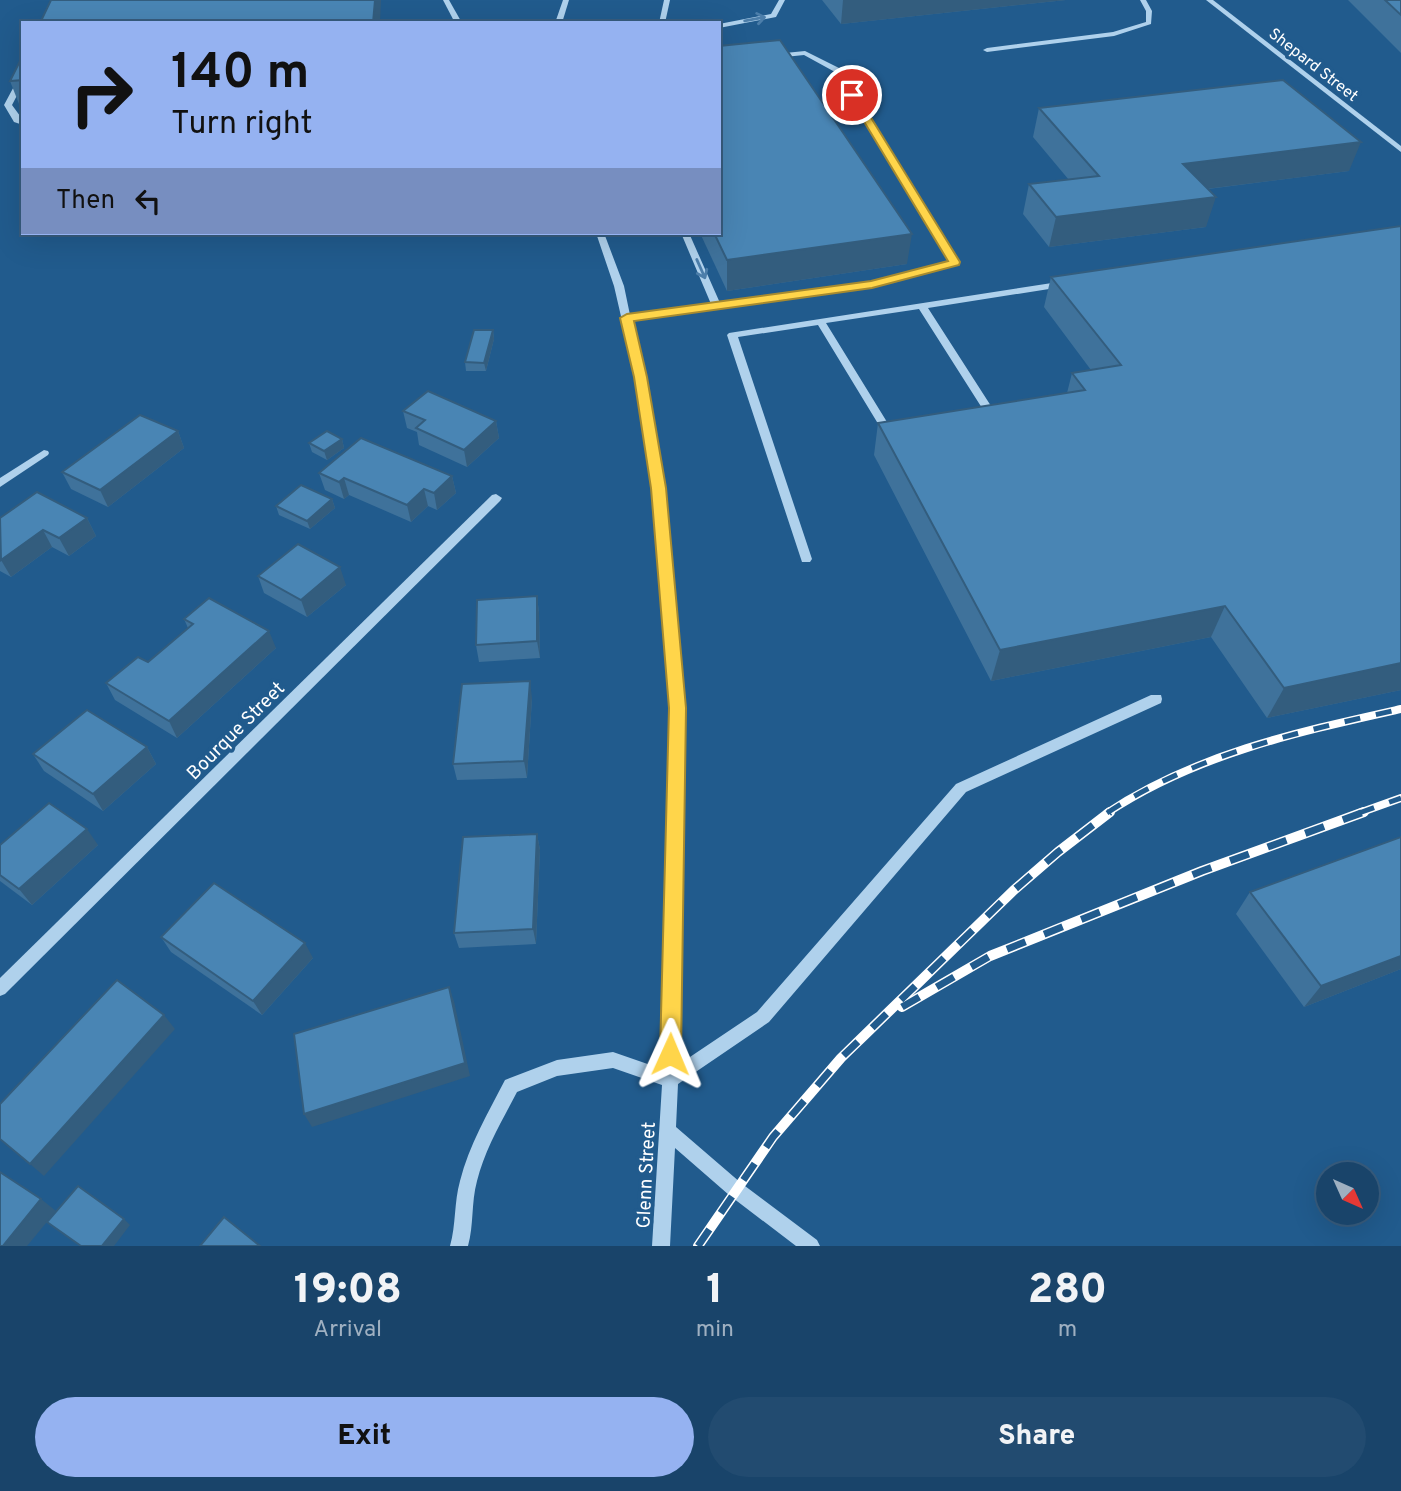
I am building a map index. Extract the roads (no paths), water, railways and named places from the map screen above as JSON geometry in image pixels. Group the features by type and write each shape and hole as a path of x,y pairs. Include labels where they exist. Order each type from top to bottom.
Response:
{"street":[{"path":"446,0 458,21"},
{"path":"559,21 566,0"},
{"path":"662,21 667,0"},
{"path":"721,26 774,16 782,0"},
{"path":"987,50 1126,30 1149,23 1149,11 1143,0"},
{"name":"Shepard Street","path":"1209,0 1401,150"},
{"path":"627,318 872,285 954,262 838,71 805,52 768,57"},
{"path":"21,81 8,105 21,121"},
{"name":"Glenn Street","path":"601,235 619,286 640,377 658,488 678,708 670,1080 661,1246"},
{"path":"686,235 717,306"},
{"path":"806,559 732,335 1081,281"},
{"path":"922,306 986,406"},
{"path":"820,321 882,422"},
{"path":"0,483 44,453"},
{"name":"Bourque Street","path":"0,989 496,498"},
{"path":"459,1246 464,1229 467,1183 483,1139 511,1086 557,1068 613,1060 670,1080 763,1017 961,788 1156,699"},
{"path":"667,1130 735,1189 811,1246"}],"railway":[{"path":"1107,813 1176,775 1212,760 1286,736 1401,709"},
{"path":"1359,813 1401,798"},
{"path":"698,1246 773,1137 841,1058 1014,890 1110,812"},
{"path":"902,1007 990,956 1202,871 1364,812"}]}
